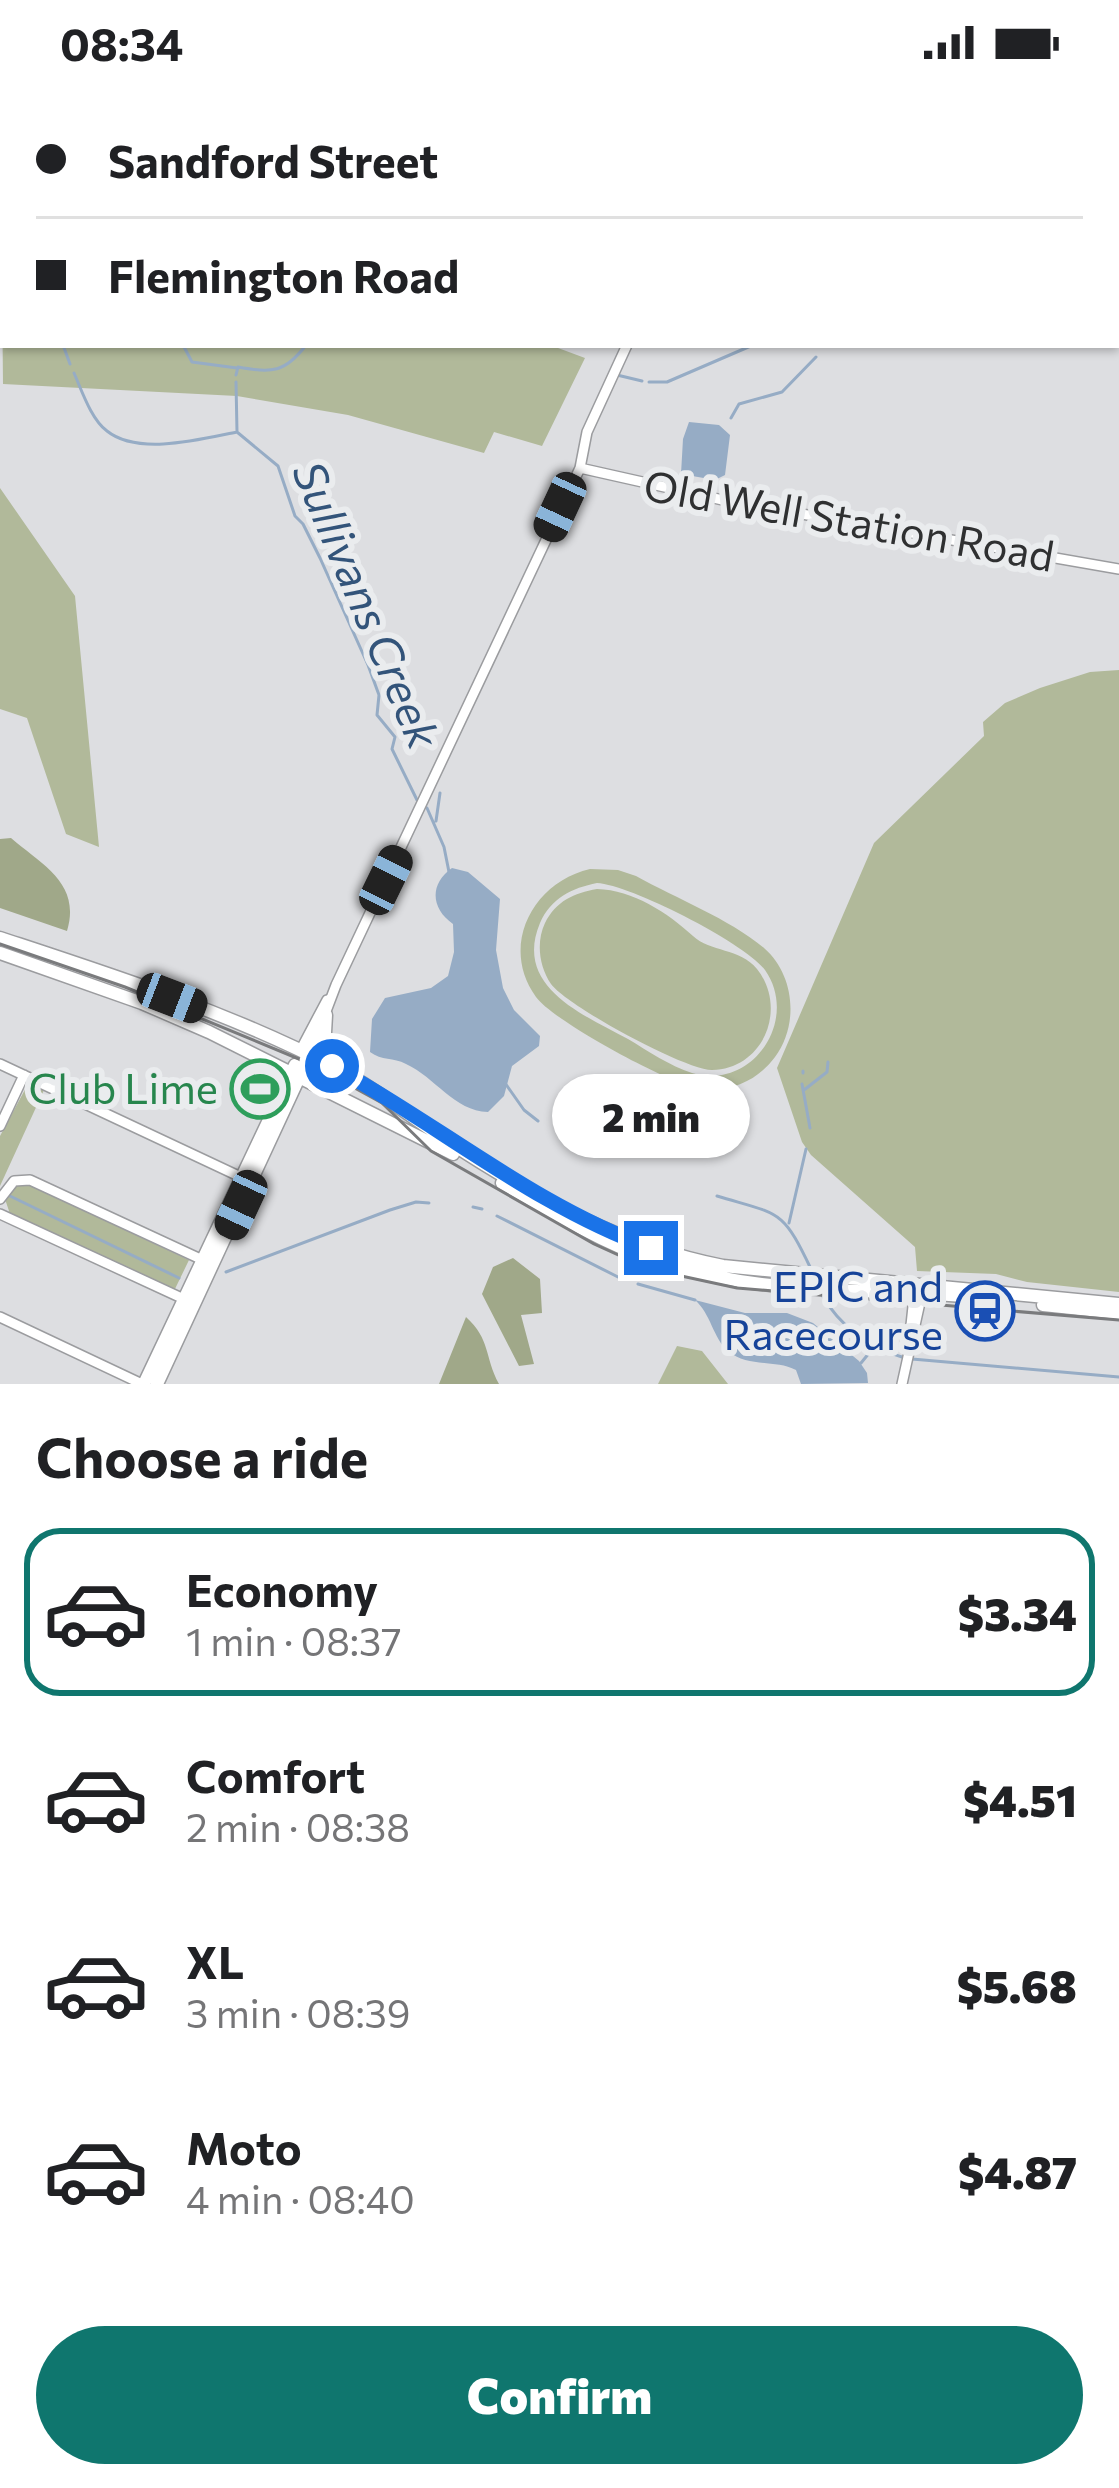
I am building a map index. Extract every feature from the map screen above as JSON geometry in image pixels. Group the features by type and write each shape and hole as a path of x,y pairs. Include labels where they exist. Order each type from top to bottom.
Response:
{"main road":[{"path":"0,938 224,1018 332,1066 474,1158 621,1238 694,1261 806,1280"},
{"path":"0,953 142,1003 296,1074 429,1140 592,1234 647,1258 725,1278 806,1280 1119,1309"},
{"path":"326,1015 324,1050 332,1066"},
{"path":"143,1384 189,1302 304,1053"},
{"path":"157,1384 189,1302"}],"street":[{"path":"304,1053 580,468 587,432 626,348"},
{"name":"Old Well Station Road","path":"580,468 674,491 1119,569"},
{"path":"304,1053 326,1015 336,985"},
{"path":"0,1064 247,1180"},
{"path":"0,1126 24,1075"},
{"path":"0,1198 14,1181 30,1180 208,1262"},
{"path":"0,1214 189,1302"},
{"path":"902,1384 919,1289"},
{"path":"0,1317 143,1384"}],"green space":[{"path":"3,348 558,348 585,358 542,446 494,432 484,453 348,415 237,396 3,384"},
{"path":"0,488 75,596 99,847 66,834 27,718 0,709"},
{"path":"1119,670 1119,1292 996,1274 917,1271 915,1247 802,1142 777,1068 874,843 984,736 983,722 1005,703 1090,672"},
{"path":"11,838 47,867 64,888 70,915 67,931 0,908 0,839"},
{"path":"590,869 636,876 764,948 782,972 790,1001 788,1030 768,1065 734,1086 703,1089 615,1051 547,1008 525,977 522,938 538,902 570,876","holes":["597,883 712,931 765,970 777,1010 773,1029 751,1062 714,1076 684,1070 574,1009 544,982 534,945 545,914 556,901 579,888"]},
{"path":"597,889 649,904 700,941 750,962 766,984 770,1001 766,1034 757,1048 730,1067 698,1067 653,1049 561,994 551,984 540,954 545,923 566,899"},
{"path":"28,1084 44,1090 0,1186 0,1136"},
{"path":"25,1183 189,1260 174,1291 10,1214 5,1199 12,1185"},
{"path":"513,1258 540,1279 542,1313 521,1315 534,1364 519,1366 482,1294 493,1267"},
{"path":"466,1317 483,1341 499,1384 439,1384"},
{"path":"677,1346 702,1351 728,1384 658,1384"}],"water":[{"path":"689,422 719,425 730,435 725,475 715,480 681,474"},
{"path":"452,868 468,872 500,899 496,950 503,988 514,1010 540,1036 539,1046 512,1066 504,1096 488,1112 465,1106 406,1064 370,1052 372,1019 385,998 431,988 448,976 454,952 453,924 440,911 436,889"},
{"path":"695,1300 745,1313 787,1313 813,1323 859,1361 868,1383 801,1384 796,1370 736,1356 723,1346"}],"waterway":[{"name":"Sullivans Creek","path":"64,348 70,364"},
{"path":"185,348 192,362 237,368"},
{"path":"236,375 238,367 269,370 284,366 303,348"},
{"path":"649,382 667,382 746,348"},
{"path":"731,418 739,404 782,392 816,357"},
{"name":"Sullivans Creek","path":"74,373 96,419 120,439 170,444 237,432 278,466 295,516 320,558 368,665 379,695 377,715 395,737 392,749 417,800"},
{"path":"617,375 642,381"},
{"path":"236,382 237,432"},
{"path":"436,821 440,793"},
{"name":"Sullivans Creek","path":"427,808 449,872"},
{"path":"804,1090 827,1072 828,1062"},
{"name":"Sullivans Creek","path":"505,1083 538,1121"},
{"path":"802,1084 810,1128"},
{"name":"Sullivans Creek","path":"574,1148 597,1141 622,1150"},
{"path":"789,1223 806,1149"},
{"path":"10,1196 179,1278"},
{"name":"Sullivans Creek","path":"717,1196 777,1217 811,1269"},
{"path":"226,1272 390,1210 429,1203"},
{"path":"473,1207 482,1209"},
{"path":"497,1216 618,1277"},
{"path":"638,1284 695,1300"},
{"name":"Sullivans Creek","path":"822,1295 856,1334 902,1357"},
{"path":"861,1363 874,1347"},
{"name":"Sullivans Creek","path":"912,1359 1119,1377"}],"tram line":[{"path":"0,944 125,987 311,1064 382,1103 431,1151 594,1244 649,1269 737,1288 1119,1320"}],"place":[{"name":"Club Lime","path":"260,1089"},
{"name":"EPIC and Racecourse","path":"985,1311"}],"route":[{"path":"332,1066 474,1158 599,1227 651,1248"}]}
